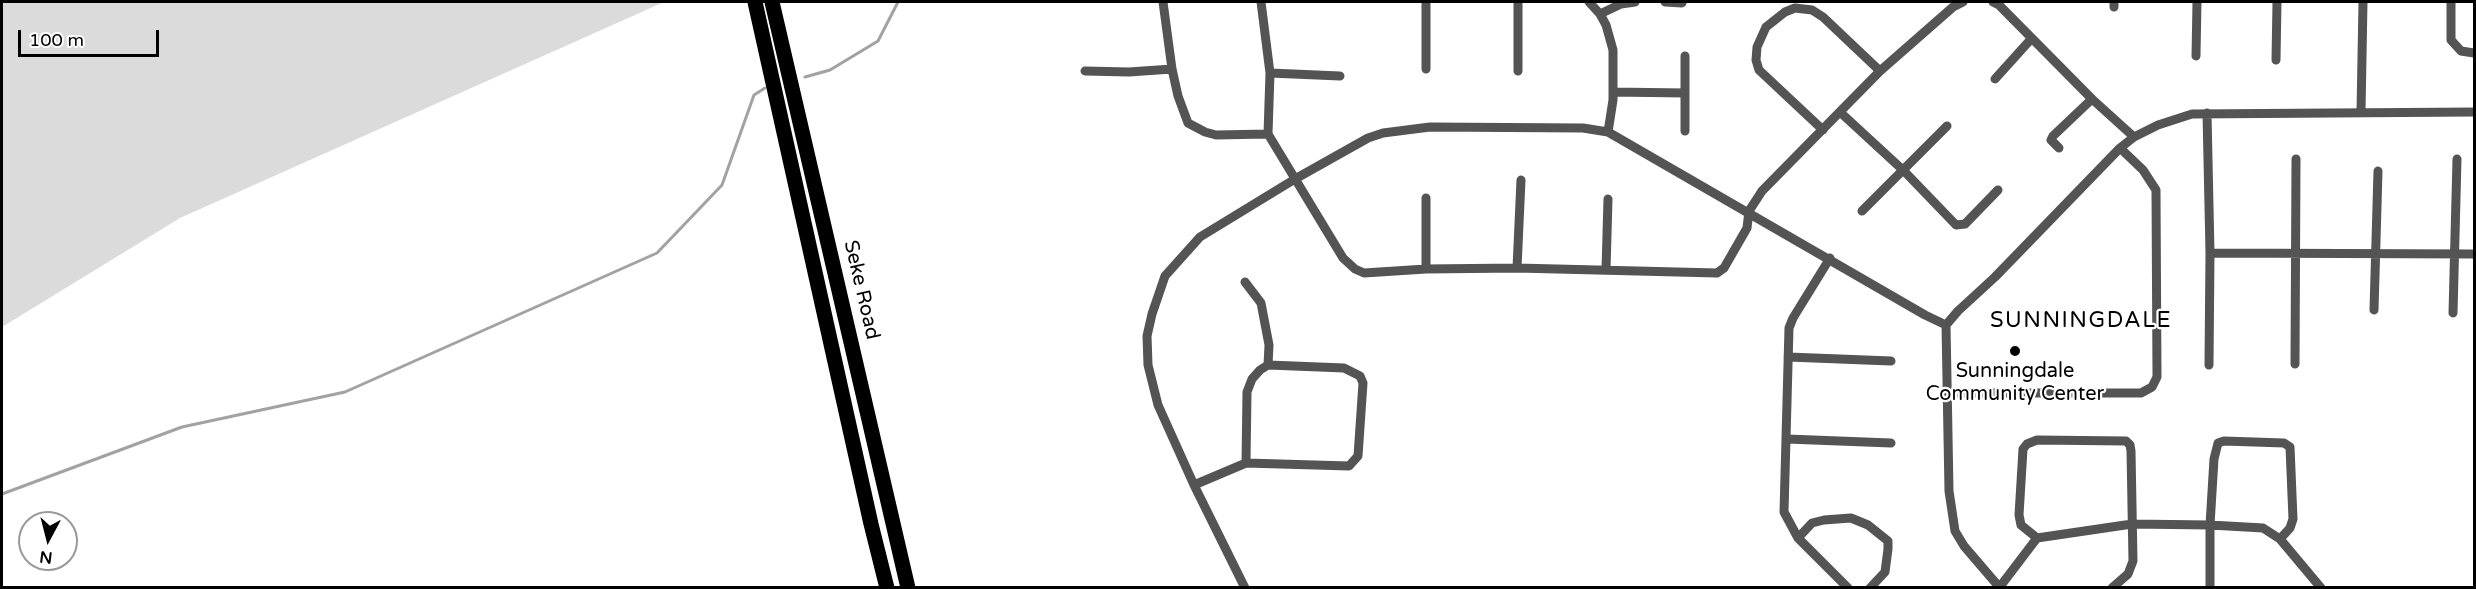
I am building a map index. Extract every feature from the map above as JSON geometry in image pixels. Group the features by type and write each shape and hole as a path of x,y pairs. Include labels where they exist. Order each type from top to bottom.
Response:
{"main road":[{"name":"Seke Road","path":"755,2 887,588"},
{"name":"Seke Road","path":"772,2 908,588"}],"street":[{"path":"1163,2 1172,69 1178,96 1188,123 1198,130 1216,135 1268,134"},
{"path":"1261,2 1270,73 1268,134 1343,258 1354,269 1364,273 1426,269 1517,268 1717,273 1724,268 1747,228 1749,212 1762,191 1880,71 1953,7 1963,2"},
{"path":"1426,2 1426,69"},
{"path":"1518,2 1518,71"},
{"path":"1589,2 1600,14 1611,38 1613,92 1608,132"},
{"path":"1600,14 1621,4 1635,2"},
{"path":"1665,2 1682,3"},
{"path":"1993,2 1999,5 2133,137"},
{"path":"2196,56 2197,2"},
{"path":"2276,60 2277,2"},
{"path":"2361,111 2363,2"},
{"path":"2451,2 2451,40 2461,51 2475,53"},
{"path":"1823,130 1759,70 1756,60 1757,46 1766,27 1785,12 1795,8 1812,10 1823,17 1880,71"},
{"path":"1995,79 2032,38"},
{"path":"1685,56 1685,131"},
{"path":"1084,70 1118,72 1172,69"},
{"path":"1270,73 1340,76"},
{"path":"1613,92 1685,93"},
{"path":"2059,148 2051,140 2053,136 2092,99"},
{"path":"1841,112 1904,171 1956,225 1965,224 1998,190"},
{"path":"2321,588 2280,539 2270,531 2255,526 2132,524 2037,538 2000,587 1964,546 1955,531 1949,491 1946,325 2120,148 2133,137 2168,121 2192,114 2207,113 2475,112"},
{"path":"2207,113 2210,253 2209,365"},
{"path":"1862,212 1947,126"},
{"path":"1245,588 1194,485 1158,405 1148,365 1148,336 1152,314 1165,276 1200,237 1368,138 1399,129 1430,127 1560,128 1608,132 1946,325"},
{"path":"1949,393 2140,393 2152,387 2157,377 2156,190 2143,170 2120,148"},
{"path":"2295,364 2296,159"},
{"path":"2453,312 2457,159"},
{"path":"2374,310 2378,171"},
{"path":"1517,268 1521,180"},
{"path":"1426,198 1426,269"},
{"path":"1606,270 1608,199"},
{"path":"2210,253 2475,254"},
{"path":"1830,258 1793,318 1788,342 1784,512 1798,538 1848,588"},
{"path":"1245,282 1261,303 1269,345 1268,365"},
{"path":"1788,357 1891,361"},
{"path":"1194,485 1246,463 1342,468 1349,466 1358,456 1363,384 1359,376 1344,368 1268,365 1260,370 1252,379 1247,392 1246,463"},
{"path":"1787,439 1891,442"},
{"path":"2037,538 2021,525 2019,515 2023,449 2027,444 2037,440 2126,441 2131,451 2132,567 2128,574 2112,588"},
{"path":"2210,588 2210,525 2214,459 2218,443 2224,441 2284,443 2292,450 2293,519 2290,528 2280,539"},
{"path":"1798,538 1812,523 1824,520 1851,518 1868,525 1888,541 1885,572 1870,588"}],"shaded area":[{"path":"2,2 664,2 180,218 2,327"}],"waterway":[{"path":"805,77 830,70 878,41 898,2"},
{"path":"2,494 182,427 345,392 657,253 722,185 754,95 765,88"}],"place":[{"name":"Sunningdale Community Center","path":"2015,351"}],"district":[{"name":"SUNNINGDALE","path":"2081,321"}]}
